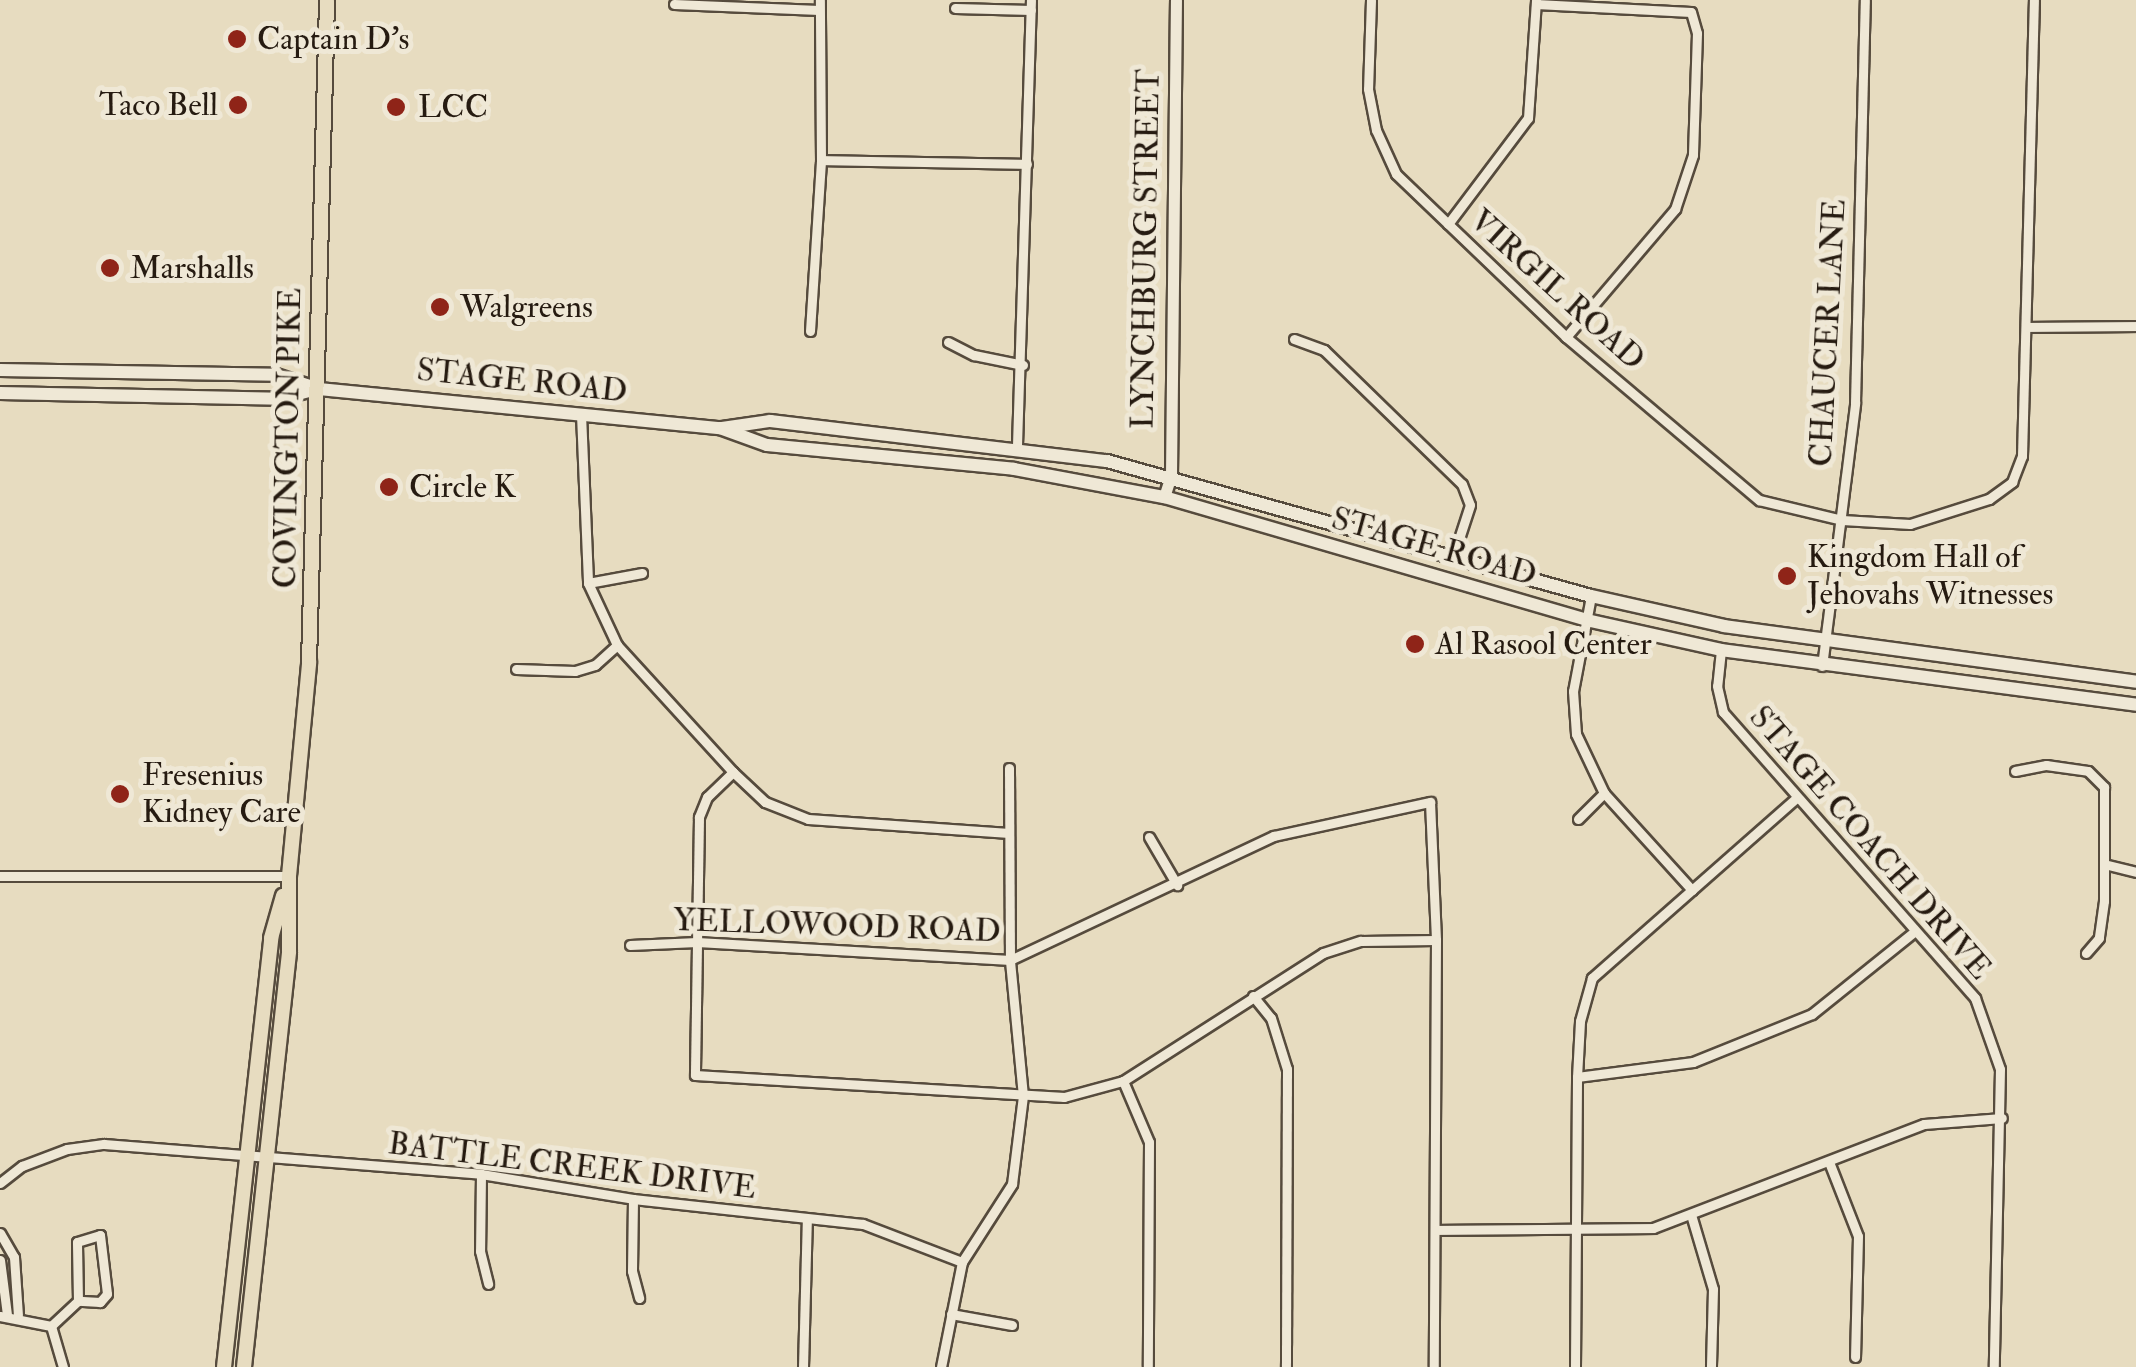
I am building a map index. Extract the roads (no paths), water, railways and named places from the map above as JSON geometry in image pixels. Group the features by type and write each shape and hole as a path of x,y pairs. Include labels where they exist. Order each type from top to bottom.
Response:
{"main road":[{"name":"COVINGTON PIKE","path":"244,1367 263,1161 289,951 289,876 309,663 327,0"},
{"name":"STAGE ROAD","path":"0,370 276,375 319,389 720,428 767,445 1014,468 1164,497 1586,620 1721,650 2136,705"},
{"name":"STAGE ROAD","path":"0,393 279,399 319,389"},
{"name":"STAGE ROAD","path":"720,428 770,420 1017,445 1171,475 1591,596 1825,643 2136,682"},
{"name":"COVINGTON PIKE","path":"224,1367 271,938 289,876"}],"street":[{"name":"LYNCHBURG STREET","path":"1164,497 1171,475 1176,0"},
{"name":"VIRGIL ROAD","path":"1371,0 1368,89 1376,130 1396,174 1566,336 1758,500 1842,520 1910,524 1990,500 2012,482 2022,456 2034,0"},
{"name":"CHAUCER LANE","path":"1822,666 1854,403 1865,0"},
{"path":"1448,224 1528,118 1536,2 1692,12 1698,33 1693,154 1675,209 1566,336"},
{"path":"674,4 820,5 822,160 810,331"},
{"path":"955,8 1031,5 1023,365 1017,445"},
{"path":"822,160 1027,164"},
{"path":"2027,327 2136,326"},
{"path":"1294,338 1324,350 1462,484 1470,505 1453,558"},
{"path":"948,342 974,356 1023,365"},
{"path":"581,414 588,583 617,644 733,772 764,802 808,819 1006,833"},
{"path":"588,583 642,573"},
{"path":"1591,596 1573,691 1576,734 1604,793 1692,890"},
{"path":"516,669 575,671 595,665 617,644"},
{"name":"STAGE COACH DRIVE","path":"1721,650 1717,686 1723,712 1795,798 1976,998 2000,1069 1994,1367"},
{"path":"2015,772 2046,765 2088,772 2104,787 2100,938 2086,953"},
{"path":"941,1367 962,1262 1012,1184 1022,1096 1010,960 1006,833 1009,768"},
{"path":"733,772 707,797 700,817 696,1074 1064,1097 1124,1081 1323,953 1361,941 1436,940 1434,1367"},
{"path":"1578,819 1604,793"},
{"path":"1575,1367 1576,1076 1580,1021 1592,978 1795,798"},
{"name":"YELLOWOOD ROAD","path":"630,945 697,942 1010,960 1177,885 1274,836 1430,802 1436,940"},
{"path":"1149,838 1177,885"},
{"path":"2104,864 2136,872"},
{"path":"0,876 289,876"},
{"path":"1576,1076 1693,1062 1812,1014 1914,932"},
{"path":"1253,996 1270,1018 1287,1068 1286,1367"},
{"path":"1124,1081 1149,1142 1148,1367"},
{"path":"1435,1230 1653,1228 1692,1218 1924,1124 2002,1118"},
{"name":"BATTLE CREEK DRIVE","path":"0,1183 52,1154 104,1144 244,1160 482,1174 633,1200 863,1224 962,1262"},
{"path":"1829,1162 1858,1236 1855,1357"},
{"path":"482,1174 480,1251 488,1284"},
{"path":"633,1200 632,1271 639,1298"},
{"path":"1692,1218 1712,1290 1711,1367"},
{"path":"803,1367 807,1219"},
{"path":"0,1233 14,1257 8,1315"},
{"path":"50,1326 78,1301 100,1302 106,1294 100,1235 77,1242 78,1301"},
{"path":"0,1260 8,1315"},
{"path":"951,1314 1012,1325"},
{"path":"8,1315 50,1326"},
{"path":"50,1326 62,1367"}],"place":[{"name":"Captain D's","path":"237,39"},
{"name":"Taco Bell","path":"238,105"},
{"name":"LCC","path":"396,107"},
{"name":"Marshalls","path":"110,268"},
{"name":"Walgreens","path":"440,307"},
{"name":"Circle K","path":"389,487"},
{"name":"Kingdom Hall of Jehovahs Witnesses","path":"1787,576"},
{"name":"Al Rasool Center","path":"1415,644"},
{"name":"Fresenius Kidney Care","path":"120,794"}]}
